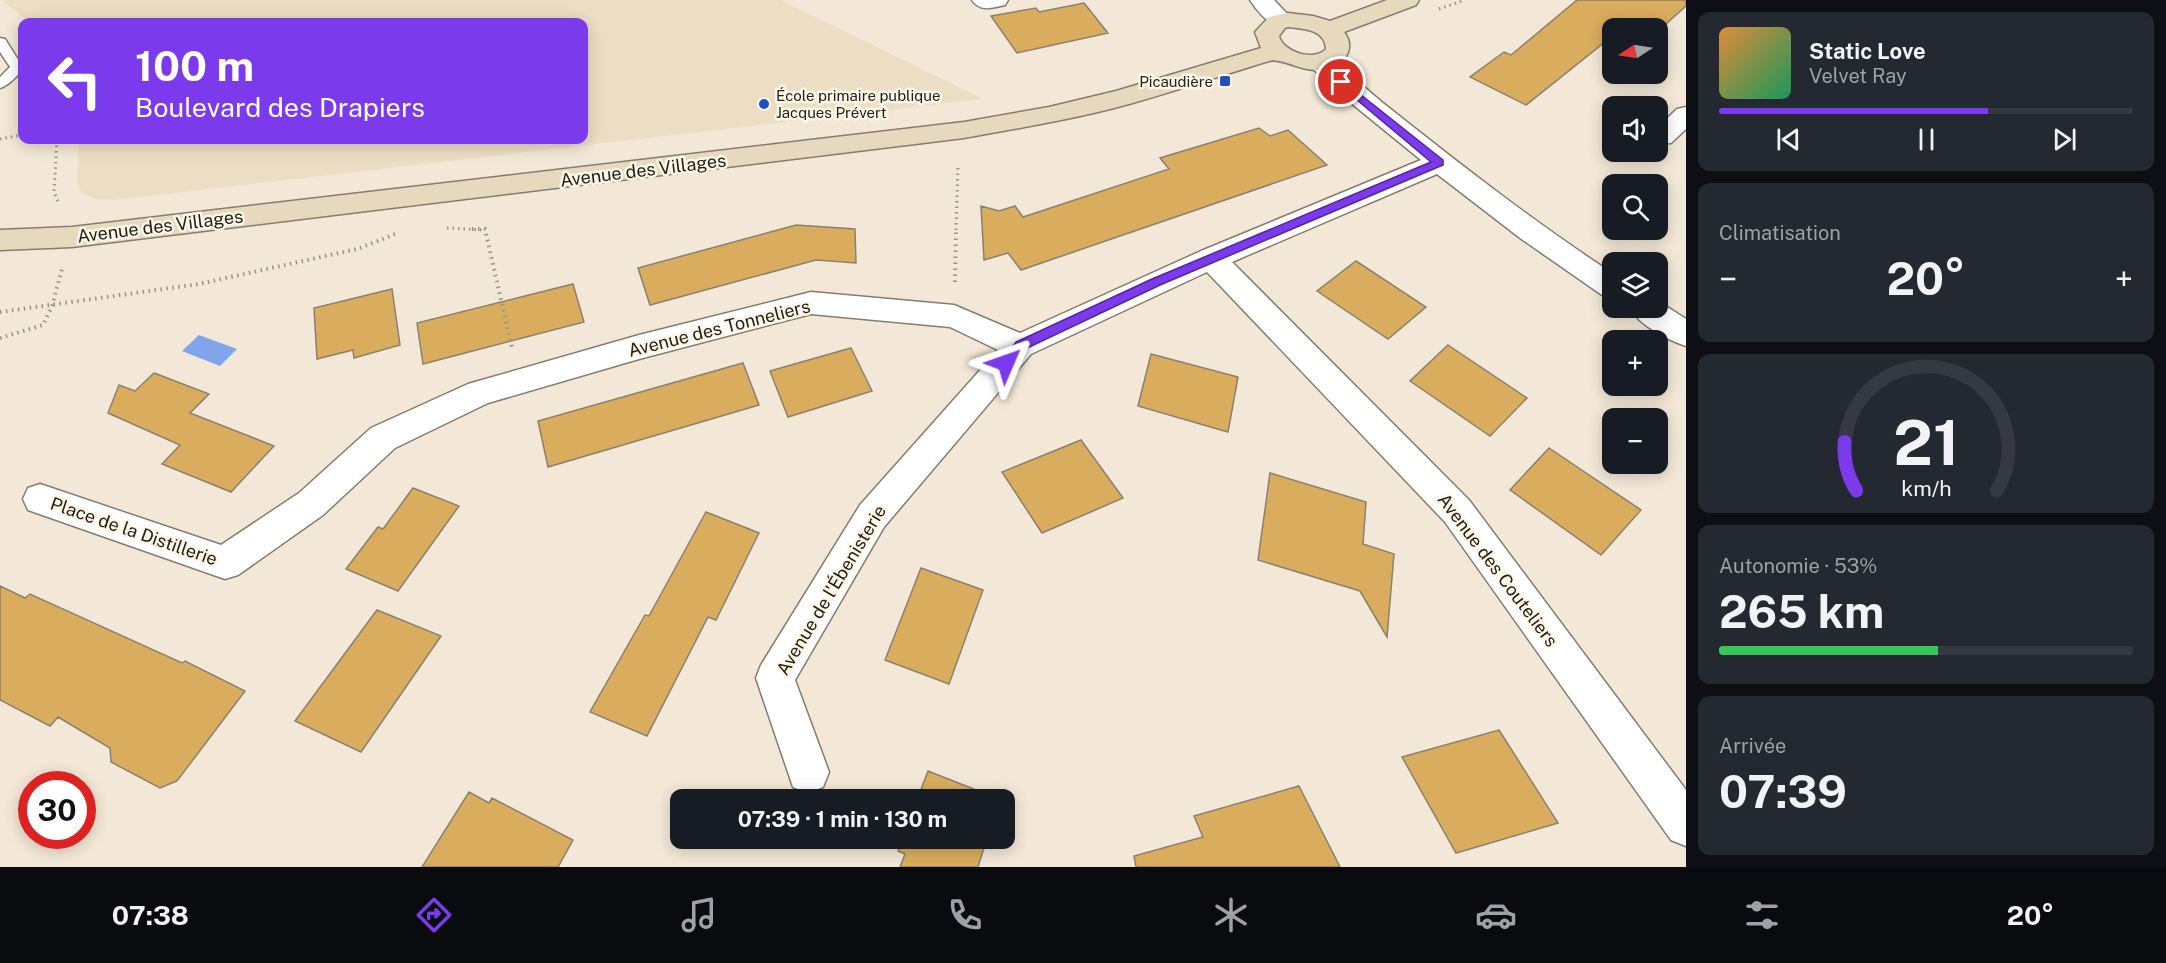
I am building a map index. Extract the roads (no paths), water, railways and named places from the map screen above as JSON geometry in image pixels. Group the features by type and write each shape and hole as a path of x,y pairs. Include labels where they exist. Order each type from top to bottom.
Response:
{"street":[{"path":"983,0 985,3 997,0"},
{"path":"1261,0 1282,21"},
{"path":"1328,30 1408,0"},
{"path":"1300,20 1328,30 1338,40 1340,47 1331,59 1320,62 1298,60 1276,51 1267,38 1267,32 1271,26 1282,21 1300,20"},
{"name":"Avenue des Villages","path":"0,240 72,237 964,130 1048,115 1121,98 1276,51"},
{"path":"1320,62 1439,163 1538,238 1602,280"},
{"path":"1668,132 1686,115"},
{"path":"1020,346 1211,258 1439,163"},
{"name":"Avenue des Couteliers","path":"1211,258 1457,511 1686,825"},
{"name":"Avenue des Tonneliers","path":"259,541 311,504 383,438 479,393 639,347 811,303 954,316 1020,346"},
{"path":"1661,318 1686,334"},
{"name":"Avenue de l'Ébenisterie","path":"808,772 775,678 872,516 1020,346"},
{"name":"Place de la Distillerie","path":"40,499 225,563 259,541"}],"lane":[{"path":"0,42 17,68 0,84"}],"water":[{"path":"199,335 237,349 220,366 182,351"}],"place":[{"name":"Picaudière","path":"1225,81"},
{"name":"École primaire publique Jacques Prévert","path":"764,104"}]}
